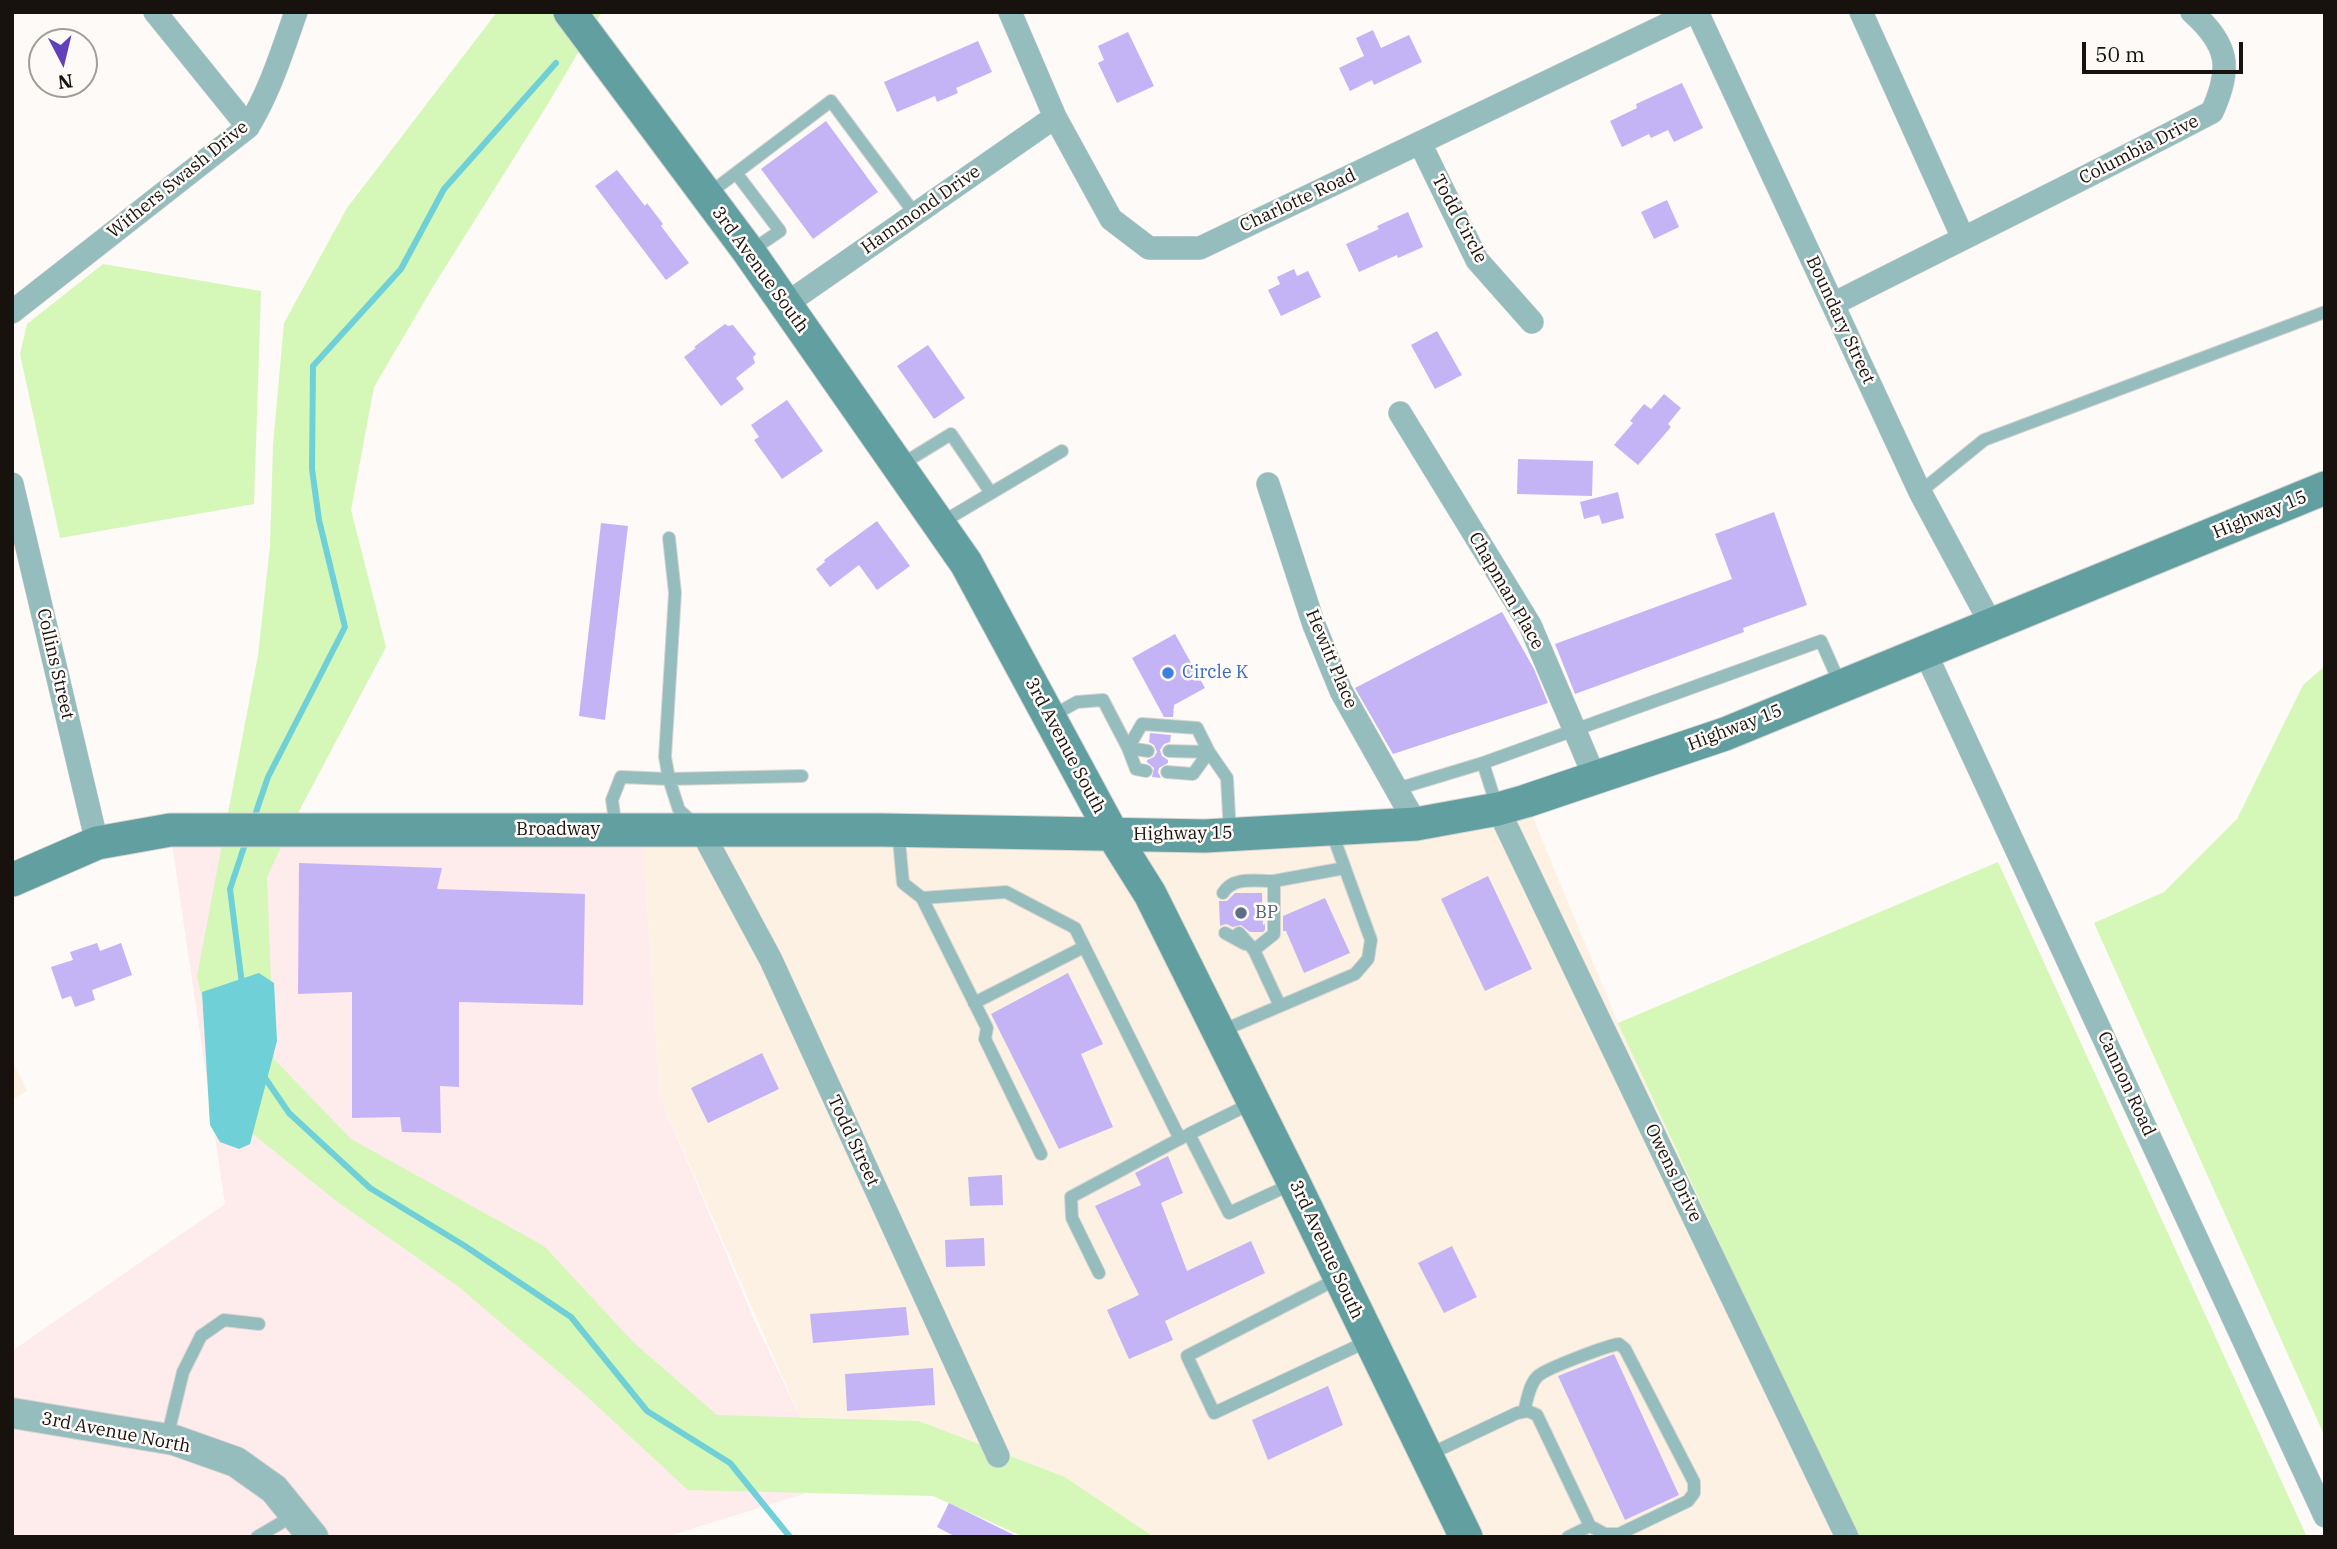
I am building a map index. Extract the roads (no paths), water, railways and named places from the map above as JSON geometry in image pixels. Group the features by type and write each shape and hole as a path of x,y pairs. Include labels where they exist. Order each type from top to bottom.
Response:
{"main road":[{"name":"3rd Avenue South","path":"570,12 749,252 966,563 1113,835 1150,894 1466,1537"},
{"name":"Highway 15","path":"1113,835 1230,835 1416,824 1498,809 1725,734 2325,488"},
{"name":"Broadway","path":"12,880 97,843 170,830 898,831 1113,835"}],"street":[{"path":"155,12 248,127"},
{"name":"Withers Swash Drive","path":"12,312 248,127 272,81 296,12"},
{"name":"Charlotte Road","path":"1010,12 1055,117 1111,219 1149,248 1200,248 1695,12"},
{"name":"Boundary Street","path":"1695,12 1920,492 1991,624"},
{"path":"1861,12 1963,238"},
{"name":"Columbia Drive","path":"1833,304 2034,205 2212,112 2221,92 2226,67 2221,47 2209,27 2192,12"},
{"name":"Hammond Drive","path":"786,304 1055,117"},
{"name":"Todd Circle","path":"1420,143 1477,260 1532,323"},
{"name":"Chapman Place","path":"1400,413 1530,625 1595,778"},
{"name":"Collins Street","path":"12,484 97,843"},
{"name":"Hewitt Place","path":"1269,484 1314,625 1341,691 1416,824"},
{"name":"Cannon Road","path":"1925,652 2325,1516"},
{"name":"Owens Drive","path":"1498,809 1847,1537"},
{"name":"Todd Street","path":"701,830 771,960 998,1456"},
{"name":"3rd Avenue North","path":"12,1413 167,1439 236,1462 274,1489 305,1526"}],"lane":[{"path":"706,196 831,101 915,214"},
{"path":"736,173 780,231 749,252"},
{"path":"1920,492 1984,440 2325,312"},
{"path":"898,466 951,434 991,493"},
{"path":"939,524 1062,451"},
{"path":"669,538 676,593 666,757 679,810 701,830"},
{"path":"1397,789 1483,763 1821,641 1841,686"},
{"path":"1049,717 1077,702 1103,700 1136,768 1146,771"},
{"path":"1128,748 1142,724 1197,728 1227,778 1230,835"},
{"path":"1128,748 1148,751"},
{"path":"1169,751 1209,752"},
{"path":"1167,772 1193,774 1209,752"},
{"path":"1483,763 1498,809"},
{"path":"616,830 612,800 621,777 670,779 802,776"},
{"path":"1219,1032 1355,974 1368,959 1371,940 1331,829"},
{"path":"898,831 903,883 922,898 987,1028 985,1039 1041,1154"},
{"path":"1223,893 1227,886 1238,887 1345,868"},
{"path":"1254,950 1274,934 1274,881"},
{"path":"922,898 1006,892 1075,928 1185,1136 1229,1213 1294,1183"},
{"path":"1225,933 1254,950"},
{"path":"1239,933 1254,950 1280,1006"},
{"path":"974,1003 1084,947"},
{"path":"1099,1272 1072,1218 1071,1196 1253,1102"},
{"path":"1339,1278 1187,1356 1214,1413 1369,1340"},
{"path":"167,1439 183,1372 201,1336 224,1320 259,1324"},
{"path":"1426,1456 1524,1412 1537,1415 1590,1526 1605,1534 1619,1534 1688,1501 1695,1493 1694,1482 1625,1349 1619,1344 1606,1346 1538,1376 1531,1388 1524,1412"},
{"path":"257,1537 305,1526"},
{"path":"1568,1537 1590,1526"}],"water":[{"path":"259,973 274,983 277,1041 250,1144 239,1149 220,1142 210,1125 202,992"}],"waterway":[{"path":"253,821 268,777 345,627 319,520 312,469 313,366 401,269 444,189 556,63"},
{"path":"242,984 230,889 246,841"},
{"path":"263,1075 289,1113 370,1188 465,1246 571,1317 647,1411 730,1463 790,1537"}],"place":[{"name":"Circle K","path":"1168,673"},
{"name":"BP","path":"1241,913"}]}
